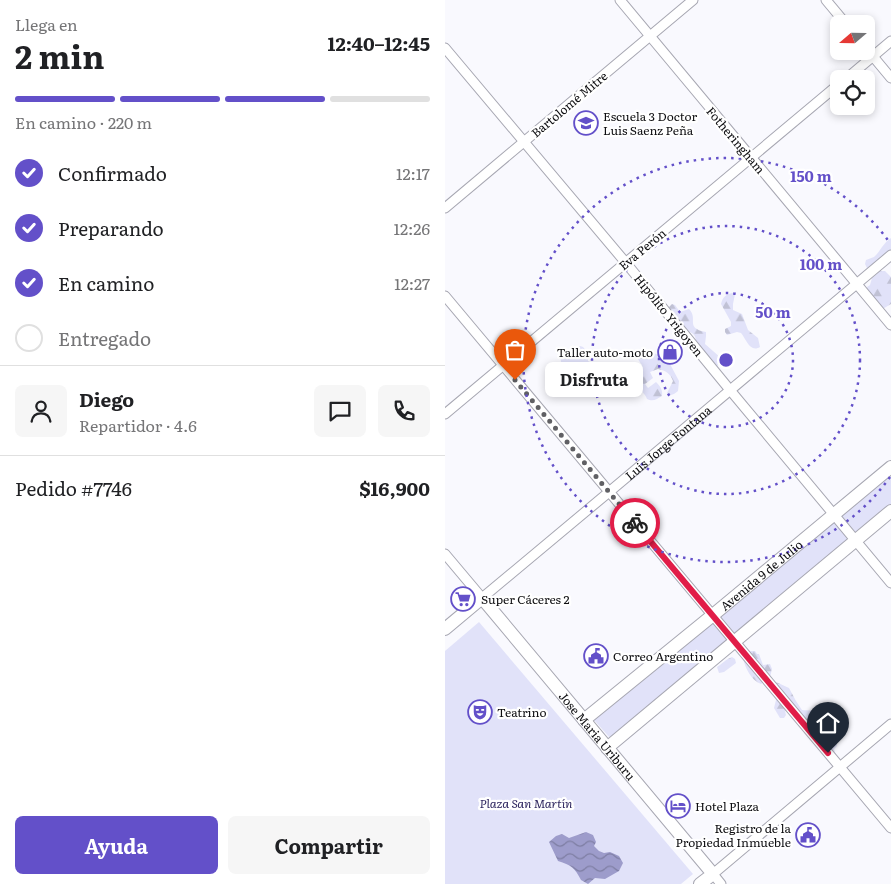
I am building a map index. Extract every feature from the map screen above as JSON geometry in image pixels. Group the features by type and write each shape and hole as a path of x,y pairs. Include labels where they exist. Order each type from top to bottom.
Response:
{"main road":[{"name":"Avenida 9 de Julio","path":"584,720 891,467"},
{"path":"607,748 891,511"},
{"name":"Luis Jorge Fontana","path":"445,629 482,598"},
{"name":"Jose Maria Uriburu","path":"482,598 713,874"},
{"path":"700,884 713,874"}],"street":[{"name":"Fotheringham","path":"620,0 891,325"},
{"name":"Bartolomé Mitre","path":"445,208 693,0"},
{"path":"826,0 838,15"},
{"path":"875,54 891,41"},
{"name":"Hipólito Yrigoyen","path":"445,48 626,262 891,583"},
{"path":"875,58 891,78"},
{"path":"856,70 868,60"},
{"name":"Eva Perón","path":"445,414 830,92"},
{"name":"Luis Jorge Fontana","path":"482,598 891,255"},
{"path":"445,296 891,828"},
{"path":"445,554 482,598"},
{"path":"721,884 713,874 891,724"}],"green space":[{"path":"891,238 891,259 868,270 865,264 866,260 874,257"},
{"path":"880,271 885,271 891,277 891,304 881,310 867,291 872,278"},
{"path":"732,293 735,294 733,310 742,314 748,330 758,338 760,347 751,347 741,333 737,332 727,335 725,332 725,329 731,326 731,322 721,304 725,297"},
{"path":"672,304 680,312 689,309 693,325 699,330 706,332 705,344 721,358 721,362 717,366 711,362 704,351 695,348 696,341 694,335 690,332 684,333 669,313 669,307"},
{"path":"580,346 588,353 588,361 594,364 596,373 605,375 609,381 604,384 599,378 589,377 584,371 575,372 572,365 565,365 561,362 560,355 562,352 569,358 574,354 575,347"},
{"path":"638,351 654,353 666,359 679,381 678,391 671,395 667,393 673,381 671,376 658,369 650,372 653,378 645,384 648,388 656,382 661,388 662,396 653,400 647,399 640,388 643,369 637,356"},
{"path":"891,473 891,504 610,738 594,720"},
{"name":"Plaza San Martín","path":"479,622 693,874 681,884 445,884 445,651"},
{"path":"751,651 759,654 763,665 770,664 772,669 770,677 761,684 751,677 744,662 743,658 747,652"},
{"path":"732,657 736,663 724,672 719,673 717,667"},
{"path":"776,682 789,688 802,710 822,712 824,714 830,731 836,739 837,746 834,749 836,756 834,763 825,757 810,739 808,731 788,710 785,711 786,715 784,718 780,718 774,708 776,700 773,689"}],"water":[{"path":"586,832 593,835 596,842 594,846 599,851 604,853 610,852 619,856 623,863 619,871 605,879 595,878 588,884 581,880 572,868 558,861 549,842 562,834 569,838"}],"way so far":[{"path":"515,380 635,523"}],"place":[{"name":"Escuela 3 Doctor Luis Saenz Peña","path":"586,123"},
{"name":"Taller auto-moto","path":"670,352"},
{"name":"Disfruta","path":"515,380"},
{"name":"Super Cáceres 2","path":"463,599"},
{"name":"Correo Argentino","path":"596,656"},
{"name":"Teatrino","path":"480,712"},
{"name":"Hotel Plaza","path":"678,806"},
{"name":"Registro de la Propiedad Inmueble","path":"808,835"}],"route":[{"path":"635,523 828,753"}]}
